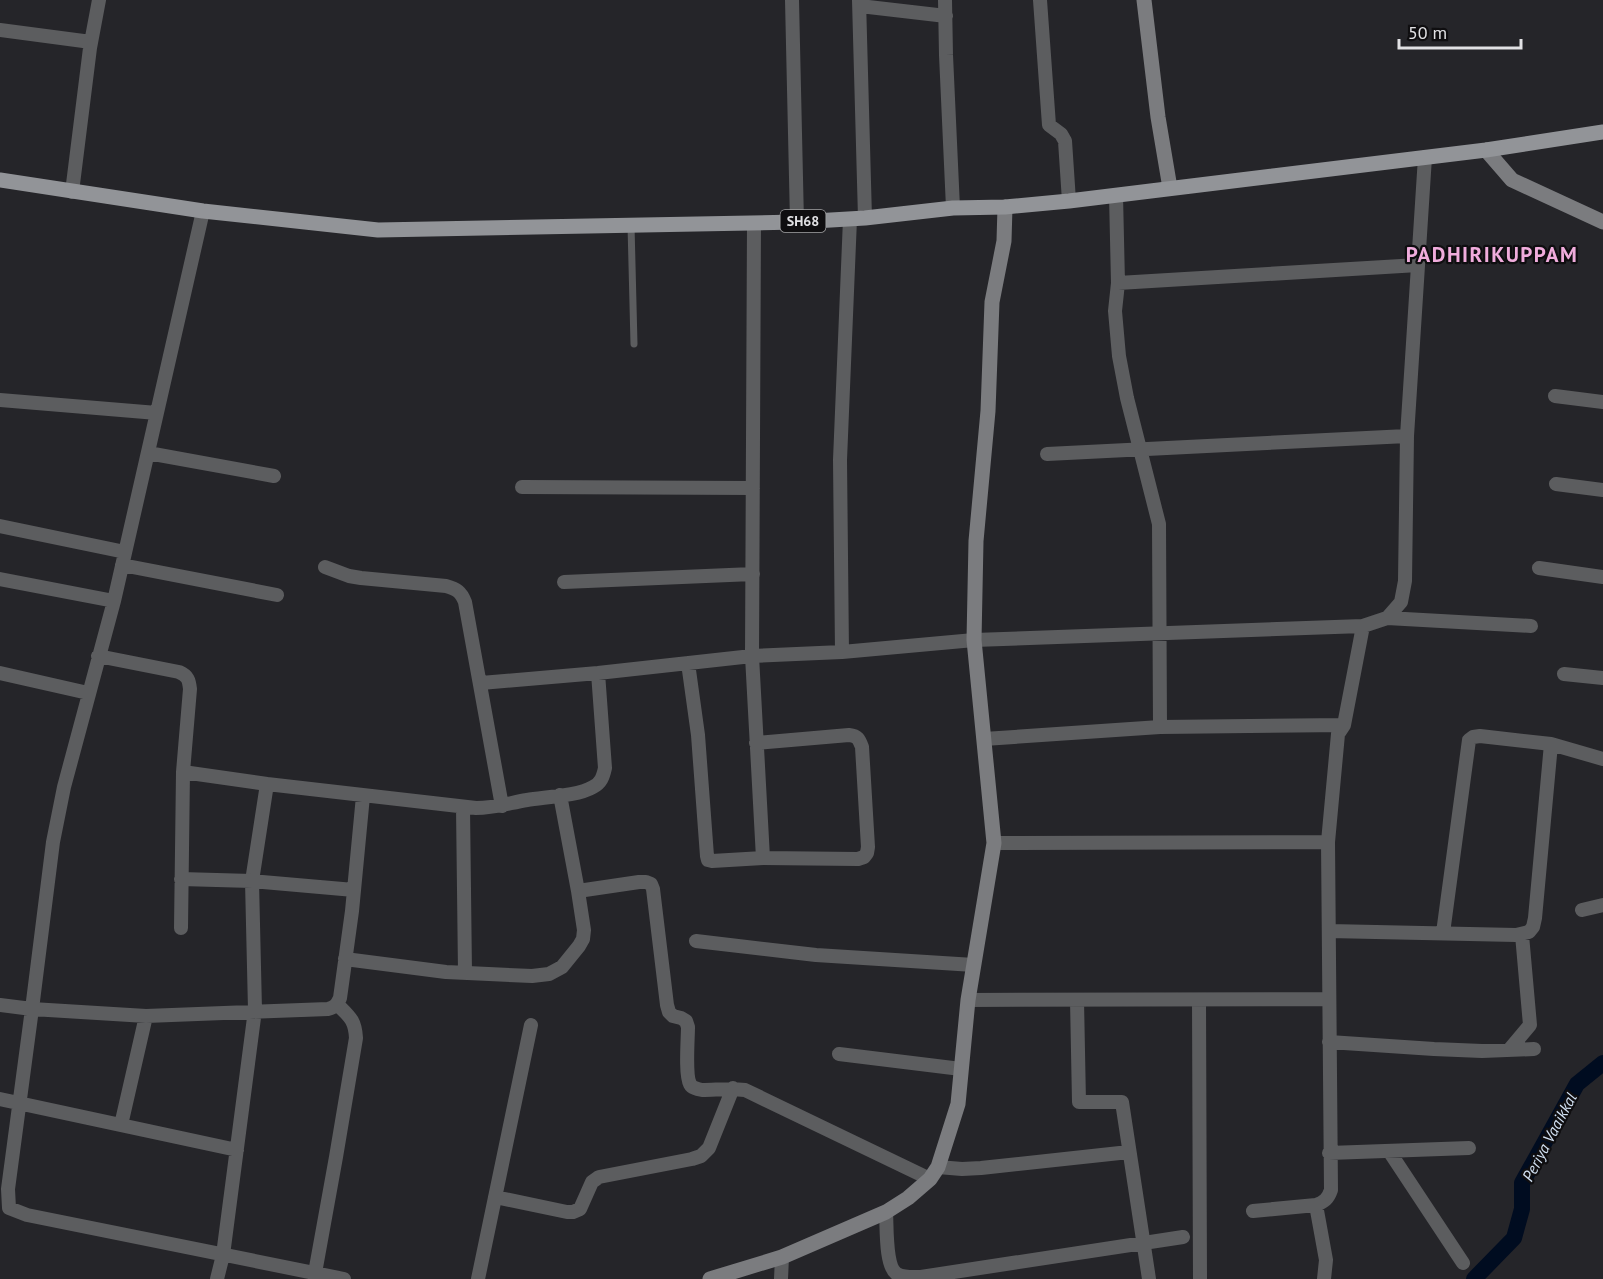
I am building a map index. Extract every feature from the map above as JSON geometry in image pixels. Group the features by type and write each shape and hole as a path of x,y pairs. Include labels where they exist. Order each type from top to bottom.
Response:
{"main road":[{"name":"SH68","path":"0,180 202,211 378,230 797,222 953,208 1005,207 1069,201 1486,150 1603,132"}],"street":[{"path":"72,192 91,42 99,0"},
{"path":"792,0 797,222"},
{"path":"945,0 953,208"},
{"path":"1040,0 1049,125 1061,134 1065,141 1069,201"},
{"path":"1144,0 1158,117 1170,188"},
{"path":"842,652 840,460 858,218 860,3 946,16"},
{"path":"0,30 91,42"},
{"path":"1486,150 1512,180 1603,222"},
{"path":"1387,618 1401,602 1405,580 1407,436 1425,157"},
{"path":"1116,195 1118,283 1115,311 1119,356 1127,398 1159,524 1160,727"},
{"path":"710,1279 782,1257 886,1212 908,1198 934,1173 958,1104 968,1000 994,843 974,640 976,541 988,411 992,302 1004,241 1005,207"},
{"path":"202,211 114,601 88,693 52,842 20,1102 4,1207 27,1215 344,1279"},
{"path":"754,223 752,656 763,858"},
{"path":"1118,283 1418,265"},
{"path":"1555,396 1603,402"},
{"path":"0,400 157,413"},
{"path":"1047,454 1407,436"},
{"path":"148,453 274,476"},
{"path":"1556,484 1603,490"},
{"path":"522,487 753,488"},
{"path":"0,526 277,595"},
{"path":"325,567 349,576 446,586 461,592 481,683 502,806"},
{"path":"1539,568 1603,577"},
{"path":"564,582 753,574"},
{"path":"0,579 114,601"},
{"path":"481,683 752,656 842,652 974,640 1363,627 1387,618 1531,626"},
{"path":"1252,1211 1316,1205 1328,1197 1330,1190 1328,842 1338,734 1344,725 1363,627"},
{"path":"98,656 180,672 189,681 183,772 181,928"},
{"path":"688,663 698,735 708,860 864,858 868,847 860,739 849,735 756,743"},
{"path":"0,673 88,693"},
{"path":"183,772 463,807 492,808 585,791 594,787 602,779 605,768 598,673"},
{"path":"1564,674 1603,678"},
{"path":"984,739 1160,727 1344,725"},
{"path":"1443,933 1469,740 1480,736 1551,744 1603,759"},
{"path":"1329,931 1522,935 1529,932 1535,918 1551,744"},
{"path":"217,1279 223,1255 255,1010 252,881 267,784"},
{"path":"345,959 446,972 532,976 549,974 562,967 579,946 584,930 560,795"},
{"path":"0,1005 146,1016 334,1008 340,998 354,891 363,796"},
{"path":"463,807 465,973"},
{"path":"994,843 1328,842"},
{"path":"181,879 252,881 354,891"},
{"path":"578,891 639,882 651,884 667,1005 669,1012 686,1021 688,1027 688,1074 689,1083 693,1088 745,1090 934,1173 1129,1152"},
{"path":"1582,910 1603,905"},
{"path":"1509,1050 1530,1025 1522,935"},
{"path":"696,941 816,955 974,965"},
{"path":"968,1000 1329,999"},
{"path":"1077,1000 1079,1102 1122,1102 1149,1279"},
{"path":"1199,1000 1200,1279"},
{"path":"315,1273 356,1038 353,1020 338,1004"},
{"path":"121,1125 146,1016"},
{"path":"478,1279 531,1025"},
{"path":"1329,1042 1443,1050 1534,1049"},
{"path":"839,1054 961,1070"},
{"path":"495,1197 573,1212 580,1209 592,1182 599,1178 701,1156 709,1148 733,1088"},
{"path":"0,1099 237,1150"},
{"path":"1329,1154 1469,1148"},
{"path":"1389,1151 1463,1263"},
{"path":"1316,1205 1326,1260 1324,1279"},
{"path":"886,1212 889,1259 892,1269 899,1275 909,1277 1183,1237"},
{"path":"781,1279 782,1257"}],"lane":[{"path":"631,225 634,344"}],"waterway":[{"name":"Periya Vaaikkal","path":"1474,1279 1514,1238 1522,1209 1522,1183 1577,1084 1603,1063"}],"district":[{"name":"PADHIRIKUPPAM","path":"1492,255"}]}
